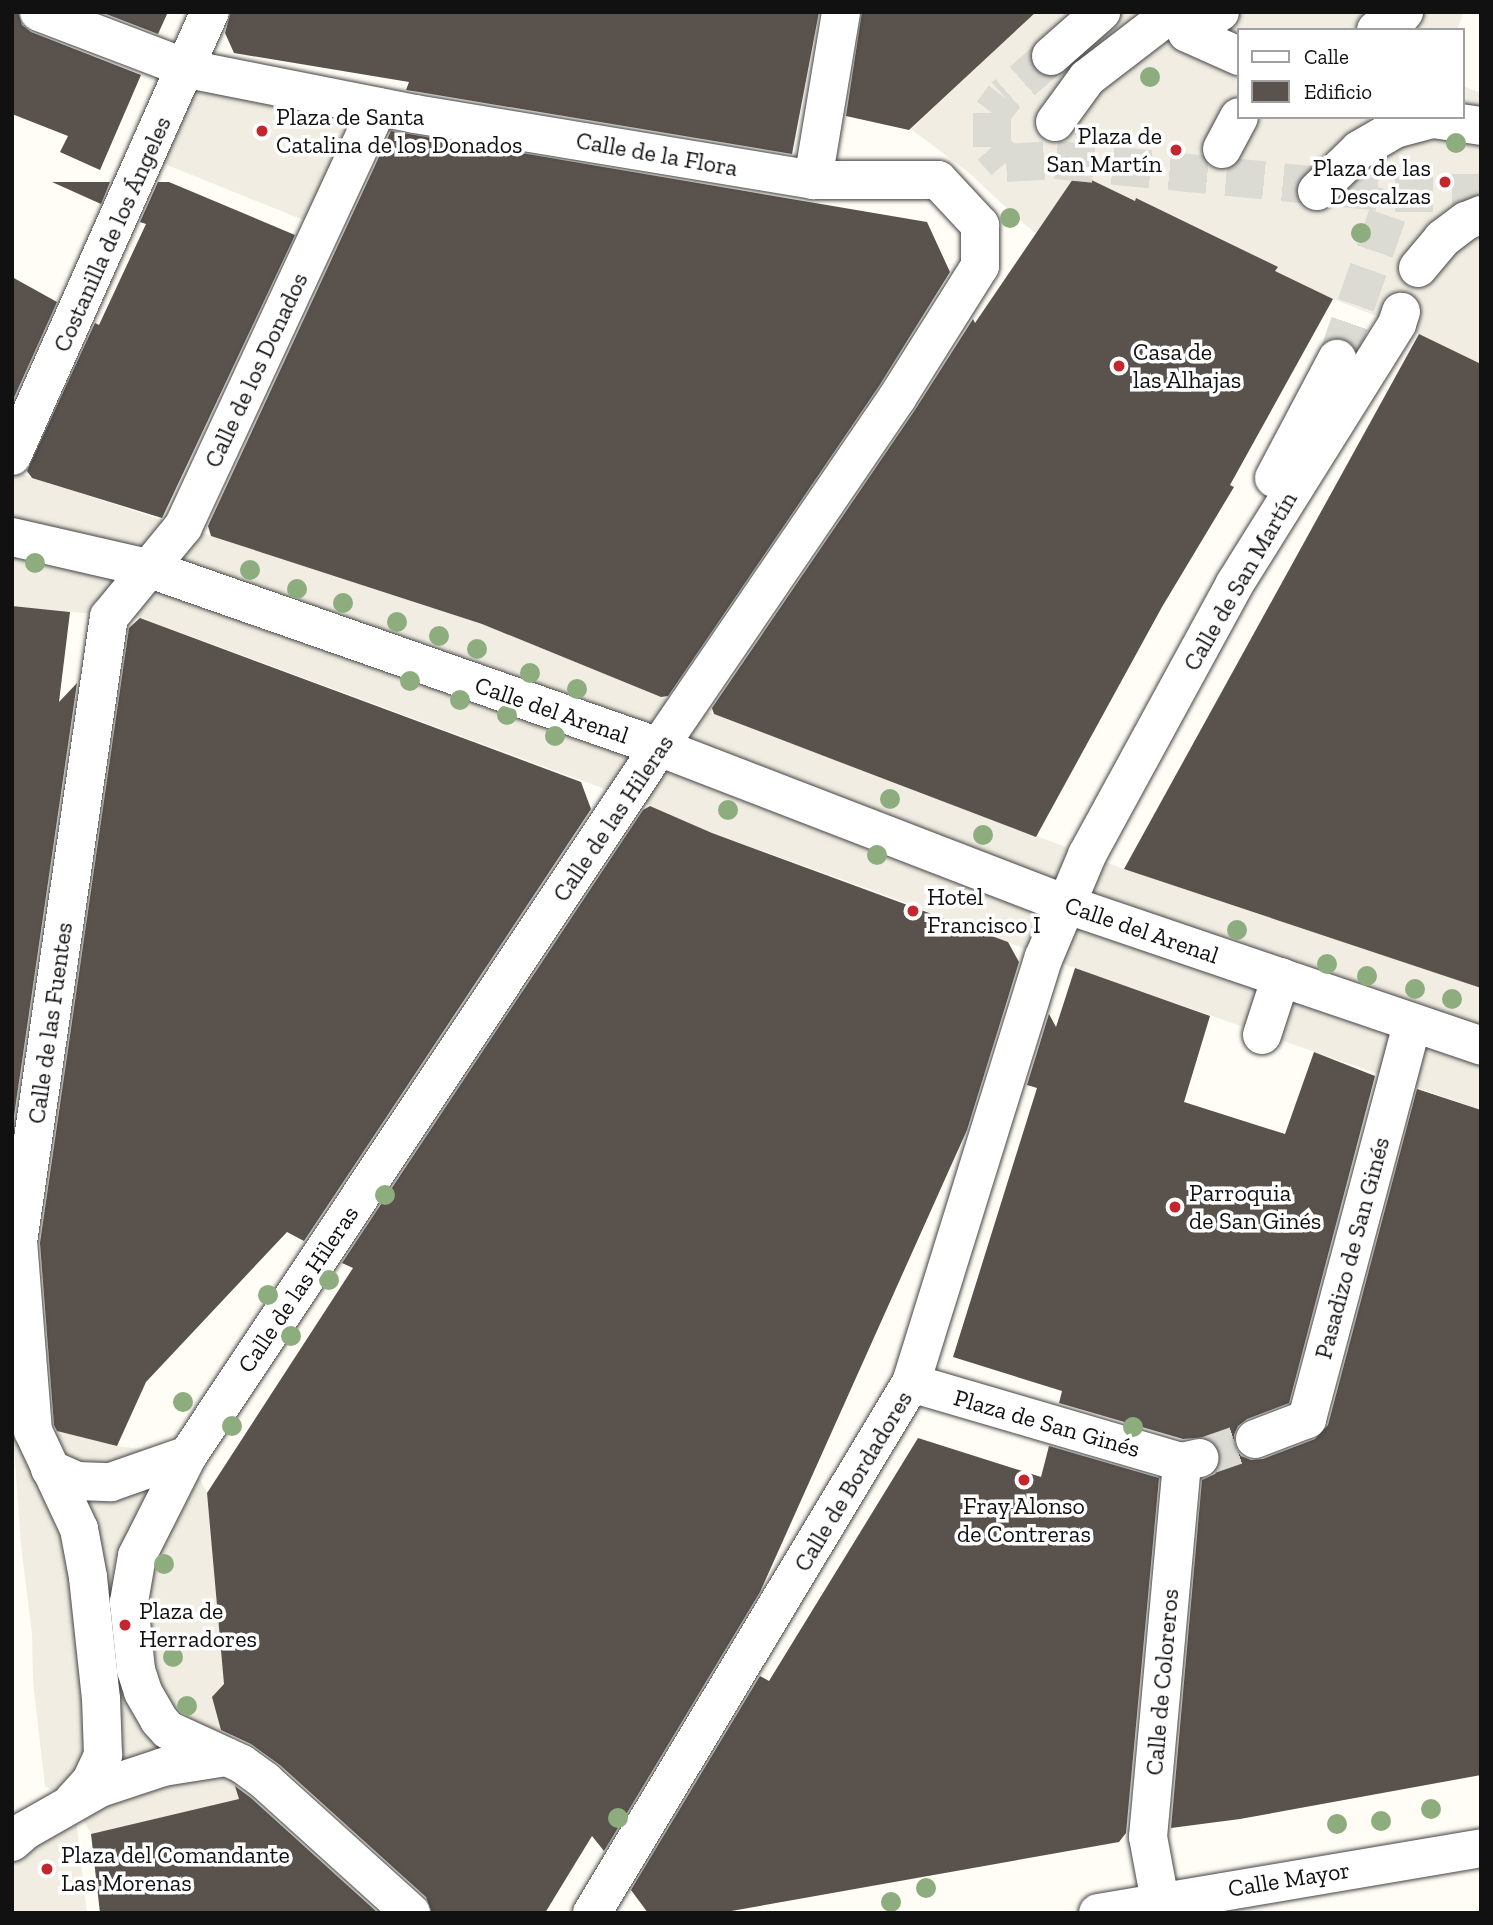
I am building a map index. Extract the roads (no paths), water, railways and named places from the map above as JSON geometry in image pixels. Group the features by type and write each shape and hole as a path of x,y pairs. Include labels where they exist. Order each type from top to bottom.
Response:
{"street":[{"path":"39,12 187,69 378,107"},
{"name":"Costanilla de los Ángeles","path":"12,456 145,156 187,69 210,12"},
{"path":"813,180 841,12"},
{"path":"1051,56 1101,12"},
{"path":"1055,122 1087,78 1173,12"},
{"path":"1220,12 1187,33 1238,56"},
{"path":"1380,28 1397,20 1404,12"},
{"name":"Calle de la Flora","path":"378,107 813,180 937,180"},
{"name":"Calle de los Donados","path":"109,617 147,568 184,527 378,107"},
{"path":"1317,191 1359,150 1395,129 1433,119 1481,126"},
{"name":"Calle de las Hileras","path":"187,1455 659,747 889,410 980,266 980,225 937,180"},
{"path":"1418,268 1442,239 1466,221 1481,215"},
{"name":"Calle de San Martín","path":"1087,855 1234,585 1398,324 1401,312"},
{"path":"1234,585 1276,473 1337,359"},
{"name":"Calle del Arenal","path":"12,537 147,568 659,747 1065,904 1481,1046"},
{"name":"Calle de las Fuentes","path":"50,1469 33,1431 18,1242 109,617"},
{"name":"Calle de Bordadores","path":"592,1913 911,1383 1044,957 1087,855"},
{"path":"1262,1035 1281,977"},
{"name":"Pasadizo de San Ginés","path":"1255,1439 1307,1419 1412,1024"},
{"name":"Plaza de San Ginés","path":"911,1383 1191,1460"},
{"path":"50,1469 77,1481 111,1482 187,1455"},
{"path":"187,1455 137,1556 131,1579 129,1601 136,1670 143,1692 168,1730 228,1757 265,1781 411,1913"},
{"name":"Calle de Coloreros","path":"1171,1904 1148,1837 1191,1460"},
{"path":"50,1469 79,1529 88,1577 101,1709 103,1755 91,1781 73,1801"},
{"path":"12,1842 73,1801 143,1772 185,1762 228,1757"},
{"name":"Calle Mayor","path":"1098,1913 1171,1904 1481,1848"}],"tunnel":[{"path":"1051,56 1004,97 992,113 992,147 1006,163 1056,160 1395,193 1481,193"},
{"path":"1337,359 1395,193"},
{"path":"1200,1458 1255,1439"}],"place":[{"name":"Plaza de Santa Catalina de los Donados","path":"262,131"},
{"name":"Plaza de San Martín","path":"1176,150"},
{"name":"Plaza de las Descalzas","path":"1445,182"},
{"name":"Casa de las Alhajas","path":"1119,366"},
{"name":"Hotel Francisco I","path":"913,911"},
{"name":"Parroquia de San Ginés","path":"1175,1207"},
{"name":"Fray Alonso de Contreras","path":"1024,1480"},
{"name":"Plaza de Herradores","path":"125,1625"},
{"name":"Plaza del Comandante Las Morenas","path":"47,1869"}]}
